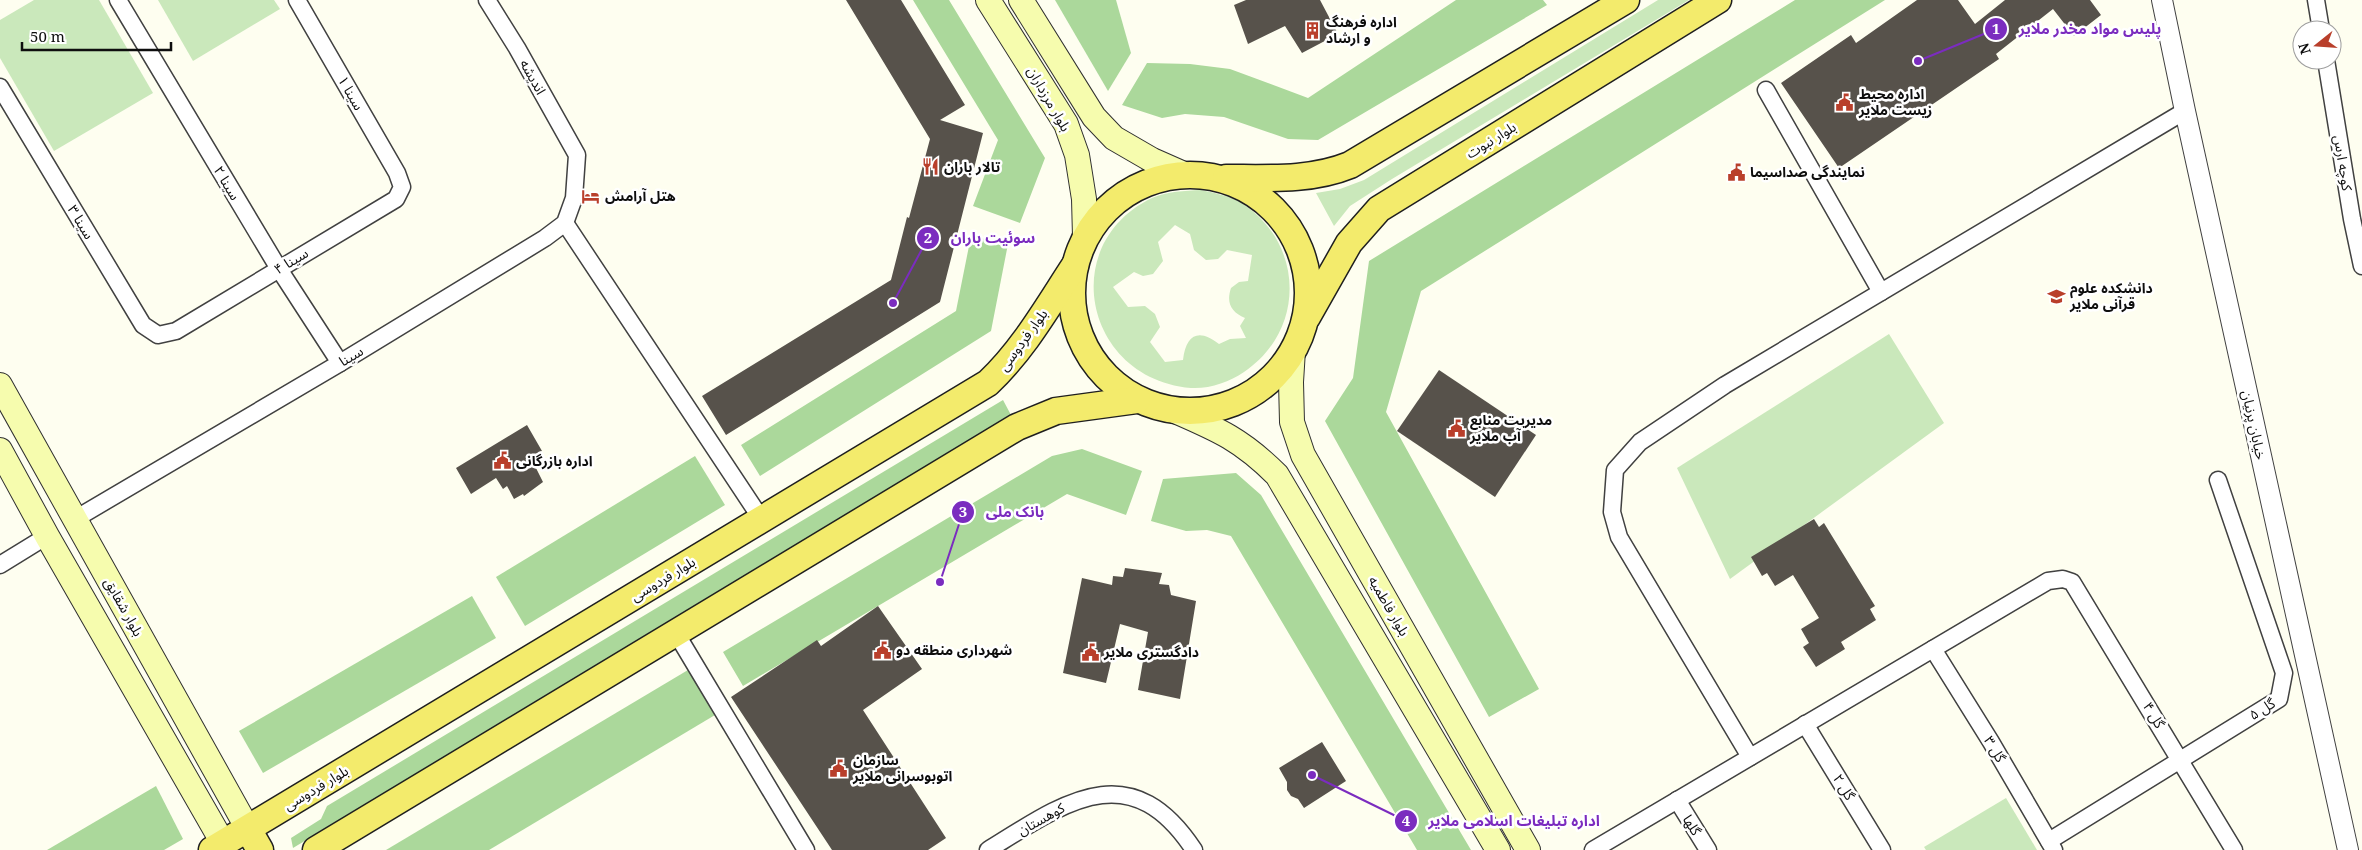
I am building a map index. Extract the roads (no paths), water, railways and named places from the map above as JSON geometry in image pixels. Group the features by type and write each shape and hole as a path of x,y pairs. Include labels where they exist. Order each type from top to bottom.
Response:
{"main road":[{"name":"بلوار مرزداران","path":"988,0 1066,124 1077,155 1084,199 1086,236"},
{"name":"بلوار مرزداران","path":"1021,0 1094,117 1114,138 1152,160 1186,175"},
{"path":"1498,850 1277,475 1256,454 1229,435 1175,411 1137,400 1111,382 1090,358 1077,328 1071,297 1075,265 1086,236 1104,212 1128,192 1156,180 1186,175 1217,178 1304,176 1335,171 1350,165 1626,0"},
{"name":"بلوار نبوت","path":"1304,322 1349,243 1379,209 1718,0"},
{"path":"1175,411 1203,411 1239,401 1256,392 1277,374 1293,350 1304,322 1307,286 1305,268 1297,243 1283,221 1264,202 1242,187 1217,178"},
{"name":"بلوار فردوسی","path":"221,848 254,839 762,520 988,383 1005,368 1075,265"},
{"name":"بلوار فاطمیه","path":"1293,350 1291,382 1292,422 1303,455 1528,850"},
{"name":"بلوار شقایق","path":"0,385 254,839"},
{"path":"316,850 1017,427 1056,411 1137,400"},
{"path":"0,450 221,848"},
{"path":"47,536 75,519"}],"street":[{"name":"سینا ۲","path":"118,0 279,269 340,363"},
{"name":"سینا ۱","path":"298,0 397,173 402,187"},
{"name":"اندیشه","path":"486,0 517,48 577,155 574,198 565,223"},
{"name":"خیابان پرنیان","path":"2162,0 2348,850"},
{"path":"2316,0 2319,20"},
{"name":"کوچه ارس","path":"2328,70 2352,219 2362,266"},
{"path":"1766,90 1881,292"},
{"name":"سینا ۳","path":"1,93 143,325 158,335 176,330"},
{"path":"1750,757 1619,537 1612,512 1615,470 1640,442 1718,390 2185,111"},
{"name":"سینا ۴","path":"176,330 396,198 402,187"},
{"path":"565,223 762,520"},
{"name":"سینا","path":"75,519 340,363 565,223"},
{"name":"گل ۵","path":"2051,845 2180,760 2279,699 2284,673 2218,480"},
{"path":"0,564 47,536"},
{"name":"گل ۴","path":"1933,649 2048,581 2063,579 2072,582 2234,850"},
{"path":"676,633 806,850"},
{"path":"1593,850 1933,649"},
{"name":"گل ۳","path":"1933,649 1991,742 2051,845"},
{"name":"گل ۲","path":"1805,724 1882,850"},
{"name":"کوهستان","path":"988,850 1056,808 1095,795 1120,794 1154,805 1182,832 1194,850"},
{"name":"گلها","path":"1677,800 1708,850"}],"place":[{"name":"اداره فرهنگ و ارشاد","path":"1312,30"},
{"name":"پلیس مواد مخدر ملایر","path":"1918,61"},
{"name":"اداره محیط زیست ملایر","path":"1845,102"},
{"name":"تالار باران","path":"930,167"},
{"name":"نمایندگی صداسیما","path":"1736,172"},
{"name":"هتل آرامش","path":"591,196"},
{"name":"دانشکده علوم قرآنی ملایر","path":"2056,296"},
{"name":"سوئیت باران","path":"893,303"},
{"name":"مدیریت منابع آب ملایر","path":"1456,428"},
{"name":"اداره بازرگانی","path":"502,461"},
{"name":"بانک ملی","path":"940,582"},
{"name":"شهرداری منطقه دو","path":"882,650"},
{"name":"دادگستری ملایر","path":"1090,652"},
{"name":"سازمان اتوبوسرانی ملایر","path":"839,768"},
{"name":"اداره تبلیغات اسلامی ملایر","path":"1312,775"}]}
